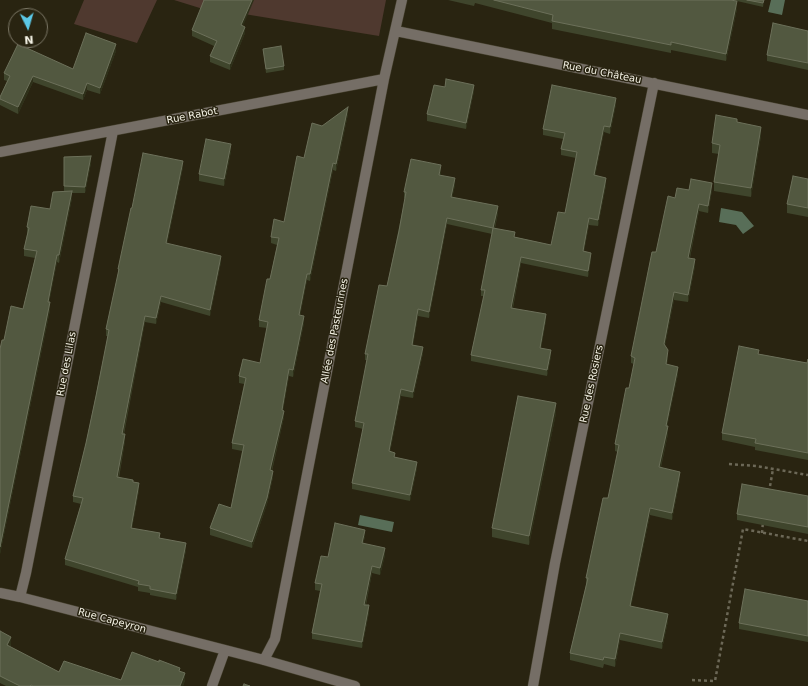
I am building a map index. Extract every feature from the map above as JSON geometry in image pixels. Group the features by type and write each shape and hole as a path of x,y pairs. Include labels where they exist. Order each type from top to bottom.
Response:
{"street":[{"name":"Allée des Pasteurines","path":"264,660 275,639 384,79 402,0"},
{"name":"Rue du Château","path":"396,31 808,115"},
{"name":"Rue Rabot","path":"0,152 384,79"},
{"name":"Rue des Rosiers","path":"532,686 555,563 654,83"},
{"name":"Rue des Lilas","path":"20,597 113,131"},
{"name":"Rue Capeyron","path":"0,593 264,660 355,686"},
{"path":"212,686 225,650"}],"path":[{"path":"730,464 756,466 808,475"},
{"path":"768,497 773,469"},
{"path":"762,533 764,518"},
{"path":"692,680 715,681 743,529 808,542"}],"shaded area":[{"path":"84,0 157,0 137,43 74,24"},
{"path":"174,0 386,0 379,36 238,13 203,9"},
{"path":"771,0 785,0 782,15 768,12"},
{"path":"721,208 742,212 754,226 743,234 736,225 719,222"},
{"path":"360,515 394,522 392,532 358,525"}],"building":[{"path":"204,0 252,0 241,25 245,27 230,64 210,56 217,41 192,30"},
{"path":"494,0 737,1 726,54 671,42 671,45 552,21 553,15"},
{"path":"747,0 764,0 763,3"},
{"path":"773,23 808,31 808,63 767,55"},
{"path":"86,33 116,44 100,88 87,83 83,94 33,76 18,107 0,99 10,76 4,73 16,48 27,48 73,69"},
{"path":"281,46 284,66 266,69 263,49"},
{"path":"446,79 474,85 466,123 427,114 434,85 445,87"},
{"path":"552,85 616,98 610,127 604,126 594,175 606,178 598,220 589,218 583,251 591,253 588,271 521,257 511,308 546,314 540,348 551,350 547,370 471,355 485,290 481,290 493,228 515,232 514,237 551,245 558,212 565,213 577,152 561,149 565,133 543,129"},
{"path":"348,107 336,164 333,163 310,274 307,274 299,315 304,316 293,370 289,369 282,410 284,411 270,470 273,471 267,498 252,542 210,528 219,504 231,508 244,445 232,443 246,378 239,376 243,359 260,363 268,322 259,320 267,279 270,279 279,238 271,237 274,219 284,222 297,156 304,158 312,123 322,126"},
{"path":"716,115 737,119 737,122 761,127 751,188 714,182 720,145 712,143"},
{"path":"206,139 231,144 224,179 199,174"},
{"path":"143,153 183,161 166,243 221,256 210,310 161,296 156,318 145,316 122,434 125,434 117,477 133,480 133,482 139,483 131,528 160,533 159,538 186,543 176,594 150,589 150,586 138,584 139,581 65,559 83,498 73,496 96,396 109,330 106,329"},
{"path":"91,156 85,187 64,186 64,157"},
{"path":"411,159 441,165 439,175 455,178 451,197 498,206 493,228 447,218 429,312 418,309 412,345 423,347 413,392 401,389 389,451 395,453 394,457 417,462 410,495 352,483 364,423 355,421 368,354 365,354 379,285 387,286 399,231 406,192 404,192"},
{"path":"793,176 808,179 808,208 787,204"},
{"path":"691,179 712,183 708,206 699,204 688,258 695,259 688,295 674,292 664,344 668,350 666,364 678,367 659,467 680,472 672,513 650,508 630,606 668,614 662,642 620,633 615,659 604,657 603,660 570,653 588,578 586,578 603,498 608,498 619,445 615,444 626,388 629,388 635,358 631,356 652,252 656,252 668,196 675,198 677,188 689,190"},
{"path":"72,191 59,255 57,255 48,302 50,302 0,547 0,349 2,340 4,340 11,306 23,309 37,251 24,249 29,228 27,227 31,206 50,209 53,192"},
{"path":"739,346 759,350 758,354 807,363 808,359 808,453 755,443 756,439 722,433"},
{"path":"518,396 556,403 529,536 492,528"},
{"path":"742,484 808,496 808,527 737,514"},
{"path":"335,523 365,530 362,543 385,548 380,568 372,566 364,605 369,605 362,642 312,633 322,584 315,583 321,556 328,557"},
{"path":"745,589 808,601 808,636 739,623"},
{"path":"0,631 11,637 7,645 59,672 64,661 121,680 132,652 180,668 179,671 185,673 180,686 20,686 0,676"}]}
